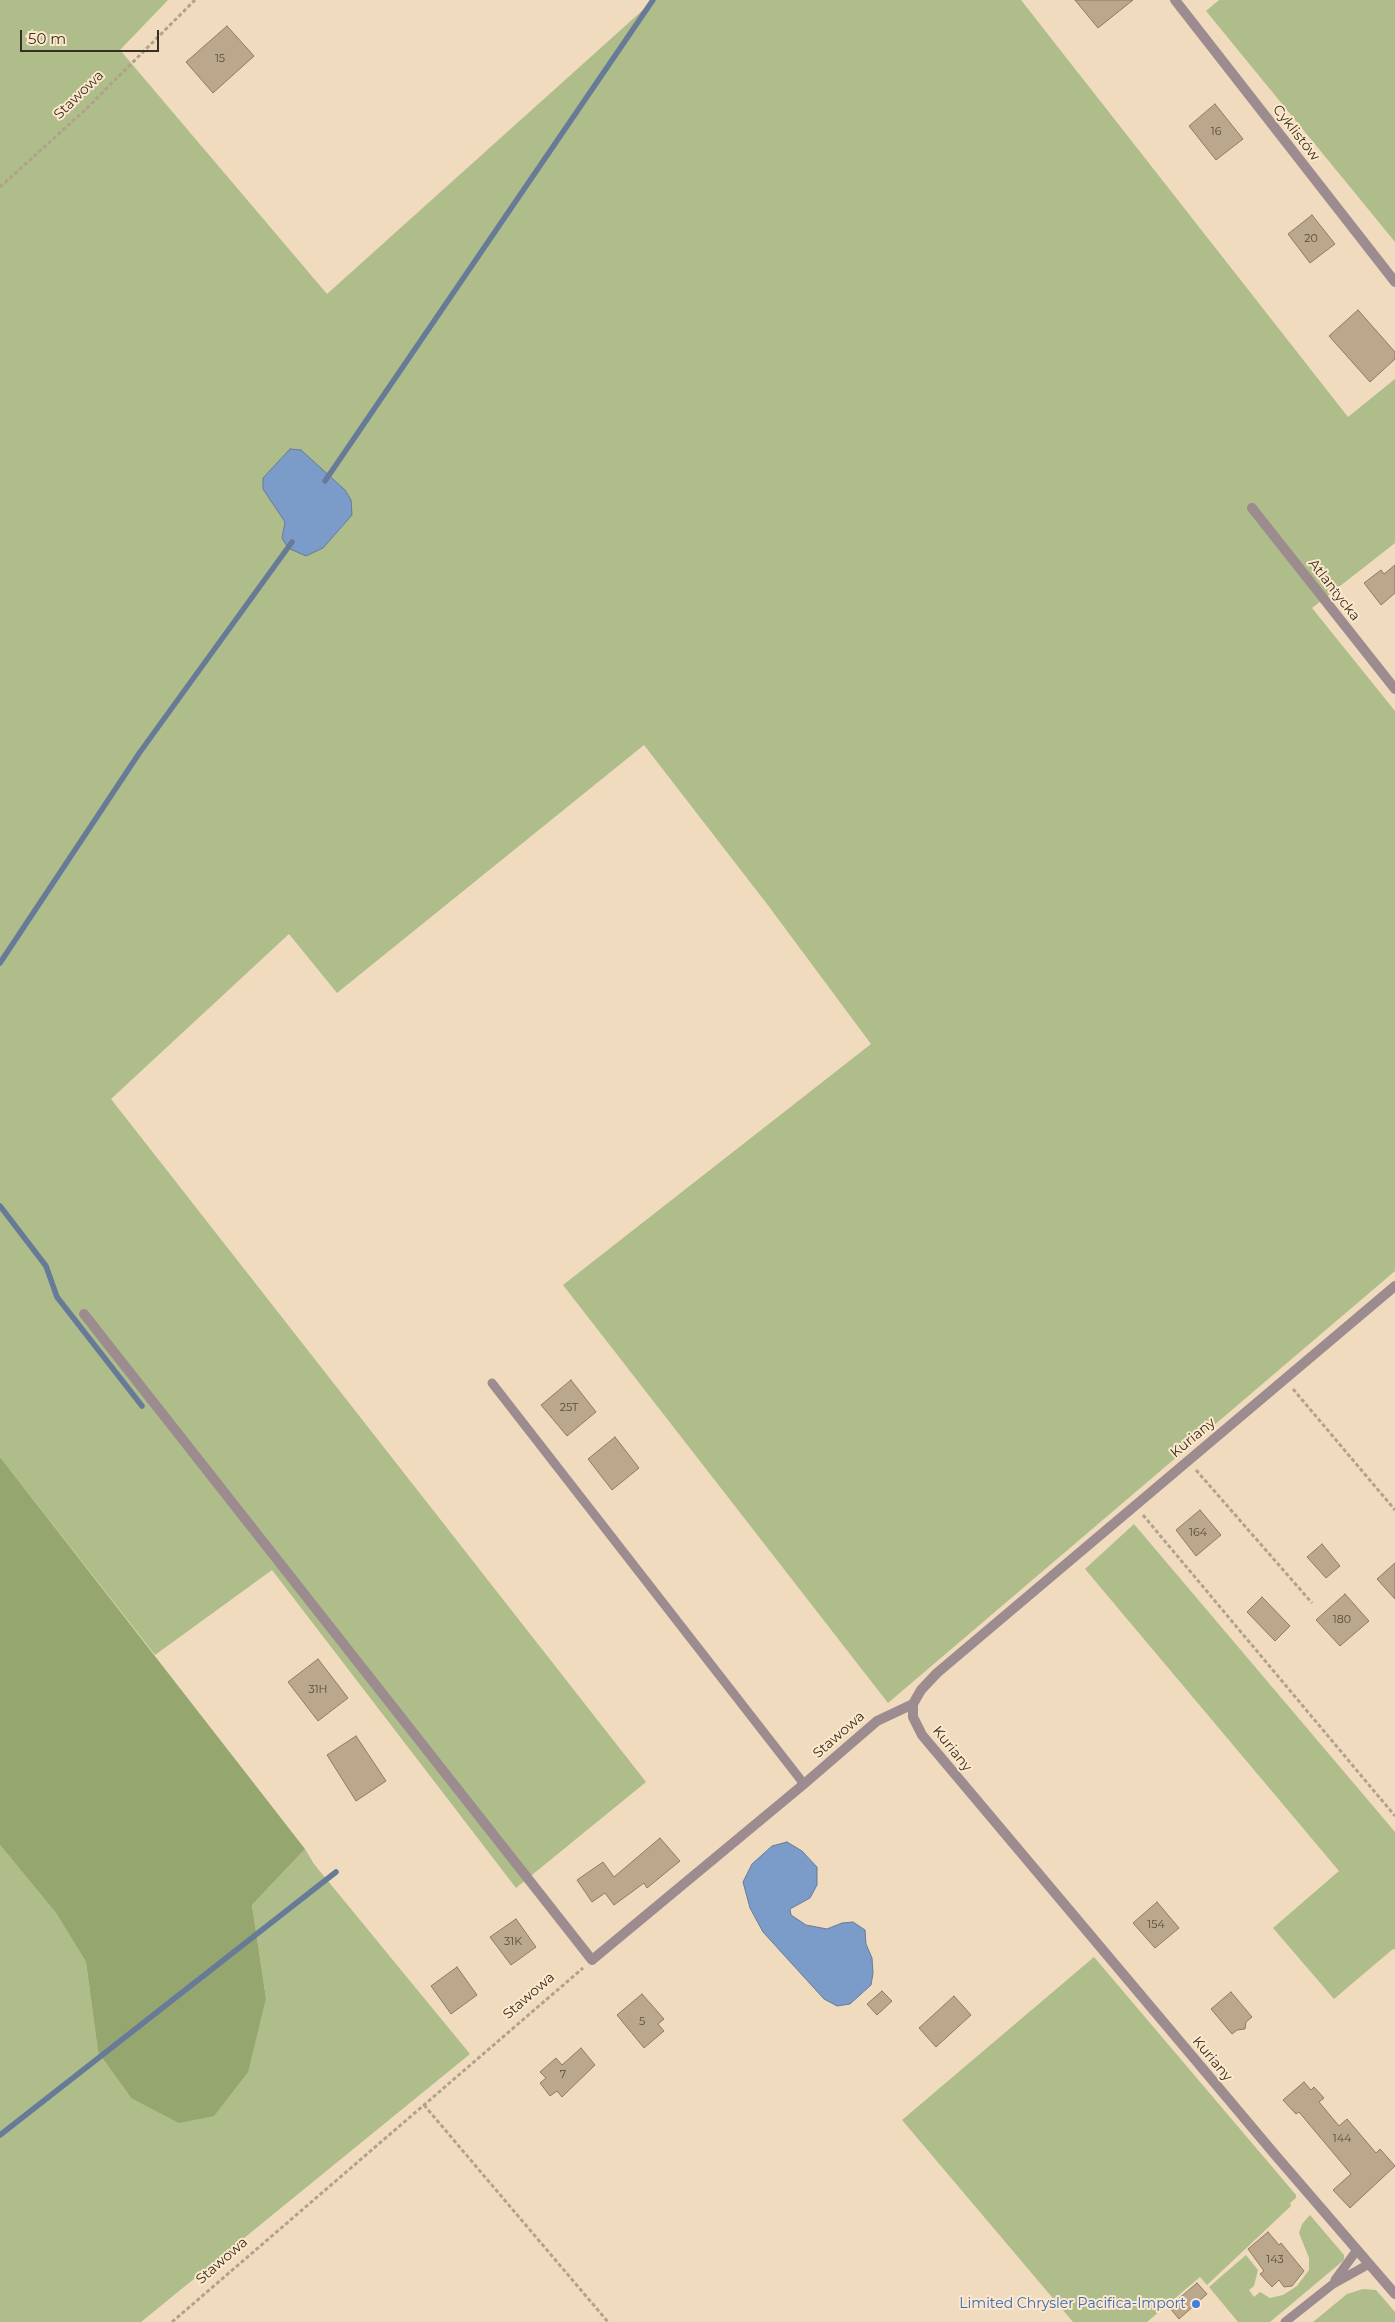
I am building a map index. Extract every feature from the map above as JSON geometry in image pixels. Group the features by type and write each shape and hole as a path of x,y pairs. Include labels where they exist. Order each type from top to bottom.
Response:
{"street":[{"name":"Cyklistów","path":"1175,0 1395,282"},
{"name":"Atlantycka","path":"1252,508 1395,689"},
{"name":"Kuriany","path":"1395,1286 937,1674 921,1690 913,1704 913,1717 922,1734 1270,2150 1395,2294"},
{"path":"84,1314 592,1960"},
{"name":"Stawowa","path":"592,1960 877,1721 913,1704"}],"lane":[{"path":"492,1383 804,1784"},
{"path":"1333,2284 1357,2250"},
{"path":"1285,2322 1333,2284 1369,2264"}],"path":[{"name":"Stawowa","path":"0,187 84,111 195,0"},
{"path":"1285,1378 1395,1510"},
{"path":"1188,1460 1312,1603"},
{"path":"1135,1505 1395,1816"},
{"name":"Stawowa","path":"172,2322 592,1960"},
{"path":"424,2105 608,2322"}],"green space":[{"path":"0,0 168,0 120,50 327,294 654,0 1021,0 1348,417 1395,379 1395,543 1312,608 1395,711 1395,1271 888,1703 563,1285 871,1044 767,904 644,745 337,993 289,934 111,1099 646,1782 516,1888 272,1570 155,1655 0,1457"},
{"path":"1219,0 1395,0 1395,242 1206,11"},
{"path":"0,1457 305,1849 252,1905 266,1998 248,2072 214,2116 179,2123 131,2098 98,2052 86,1962 56,1913 0,1845"},
{"path":"1134,1524 1395,1832 1395,1950 1393,1949 1334,1999 1273,1928 1339,1871 1085,1569"},
{"path":"0,1845 56,1913 86,1962 98,2052 131,2098 266,1998 252,1905 305,1849 314,1864 470,2054 141,2322 0,2322"},
{"path":"1094,1957 1296,2195 1296,2198 1290,2203 1291,2206 1207,2285 1200,2277 1147,2322 1073,2322 902,2120"},
{"path":"1310,2215 1344,2255 1344,2260 1270,2322 1238,2322 1209,2287 1246,2255 1258,2270 1254,2286 1249,2290 1254,2297 1260,2292 1270,2298 1283,2295 1297,2286 1309,2270 1309,2258 1299,2233 1302,2224"},
{"path":"1363,2289 1376,2290 1395,2312 1395,2322 1313,2322 1347,2294"}],"water":[{"path":"290,449 301,450 345,490 351,500 352,515 323,548 306,556 288,548 282,538 285,522 263,489 263,478"},
{"path":"787,1842 802,1851 817,1867 817,1885 810,1898 790,1909 791,1915 806,1925 827,1929 842,1923 853,1922 865,1930 866,1944 872,1958 873,1973 871,1985 850,2004 837,2006 824,1999 763,1932 750,1908 743,1882 752,1864 772,1846"}],"building":[{"path":"1075,0 1133,0 1098,28"},
{"path":"227,26 254,56 213,93 186,62"},
{"path":"1215,104 1243,139 1216,160 1189,126"},
{"path":"1312,215 1335,244 1310,263 1288,234"},
{"path":"1358,310 1395,352 1395,359 1370,382 1329,336"},
{"path":"1395,565 1395,593 1381,605 1364,583 1381,570 1384,574"},
{"path":"571,1380 596,1412 567,1436 541,1405"},
{"path":"615,1437 639,1468 612,1490 588,1459"},
{"path":"1200,1510 1221,1535 1196,1556 1176,1530"},
{"path":"1322,1544 1340,1566 1326,1578 1307,1557"},
{"path":"1395,1563 1395,1599 1377,1579"},
{"path":"1345,1594 1369,1621 1340,1646 1316,1620"},
{"path":"1262,1597 1290,1626 1275,1641 1247,1612"},
{"path":"318,1659 348,1698 318,1721 288,1682"},
{"path":"356,1736 386,1781 356,1801 327,1755"},
{"path":"660,1838 680,1861 647,1888 644,1883 614,1905 605,1893 592,1902 577,1880 603,1862 614,1877"},
{"path":"1157,1902 1179,1928 1155,1948 1133,1923"},
{"path":"516,1919 536,1947 511,1965 490,1937"},
{"path":"457,1967 477,1995 451,2014 431,1986"},
{"path":"882,1991 892,2001 877,2015 867,2004"},
{"path":"1231,1992 1252,2017 1246,2022 1245,2029 1237,2030 1232,2034 1211,2009"},
{"path":"642,1994 664,2019 658,2024 664,2031 644,2048 617,2015"},
{"path":"954,1996 971,2015 936,2047 919,2028"},
{"path":"581,2048 595,2065 562,2097 557,2091 550,2096 540,2083 546,2078 540,2072 556,2058 562,2065"},
{"path":"1304,2082 1311,2090 1314,2087 1324,2098 1319,2102 1339,2126 1347,2119 1376,2153 1380,2149 1395,2166 1350,2208 1333,2190 1351,2174 1299,2112 1296,2114 1283,2100"},
{"path":"1268,2232 1279,2245 1281,2243 1304,2271 1292,2286 1284,2287 1279,2280 1272,2287 1260,2274 1264,2271 1248,2249"},
{"path":"1197,2283 1207,2294 1179,2319 1169,2307"}],"waterway":[{"path":"325,481 653,0"},
{"path":"0,963 140,752 292,542"},
{"path":"0,1206 46,1266 57,1297 142,1406"},
{"path":"0,2135 336,1872"}],"place":[{"name":"Limited Chrysler Pacifica-Import","path":"1196,2304"}]}
